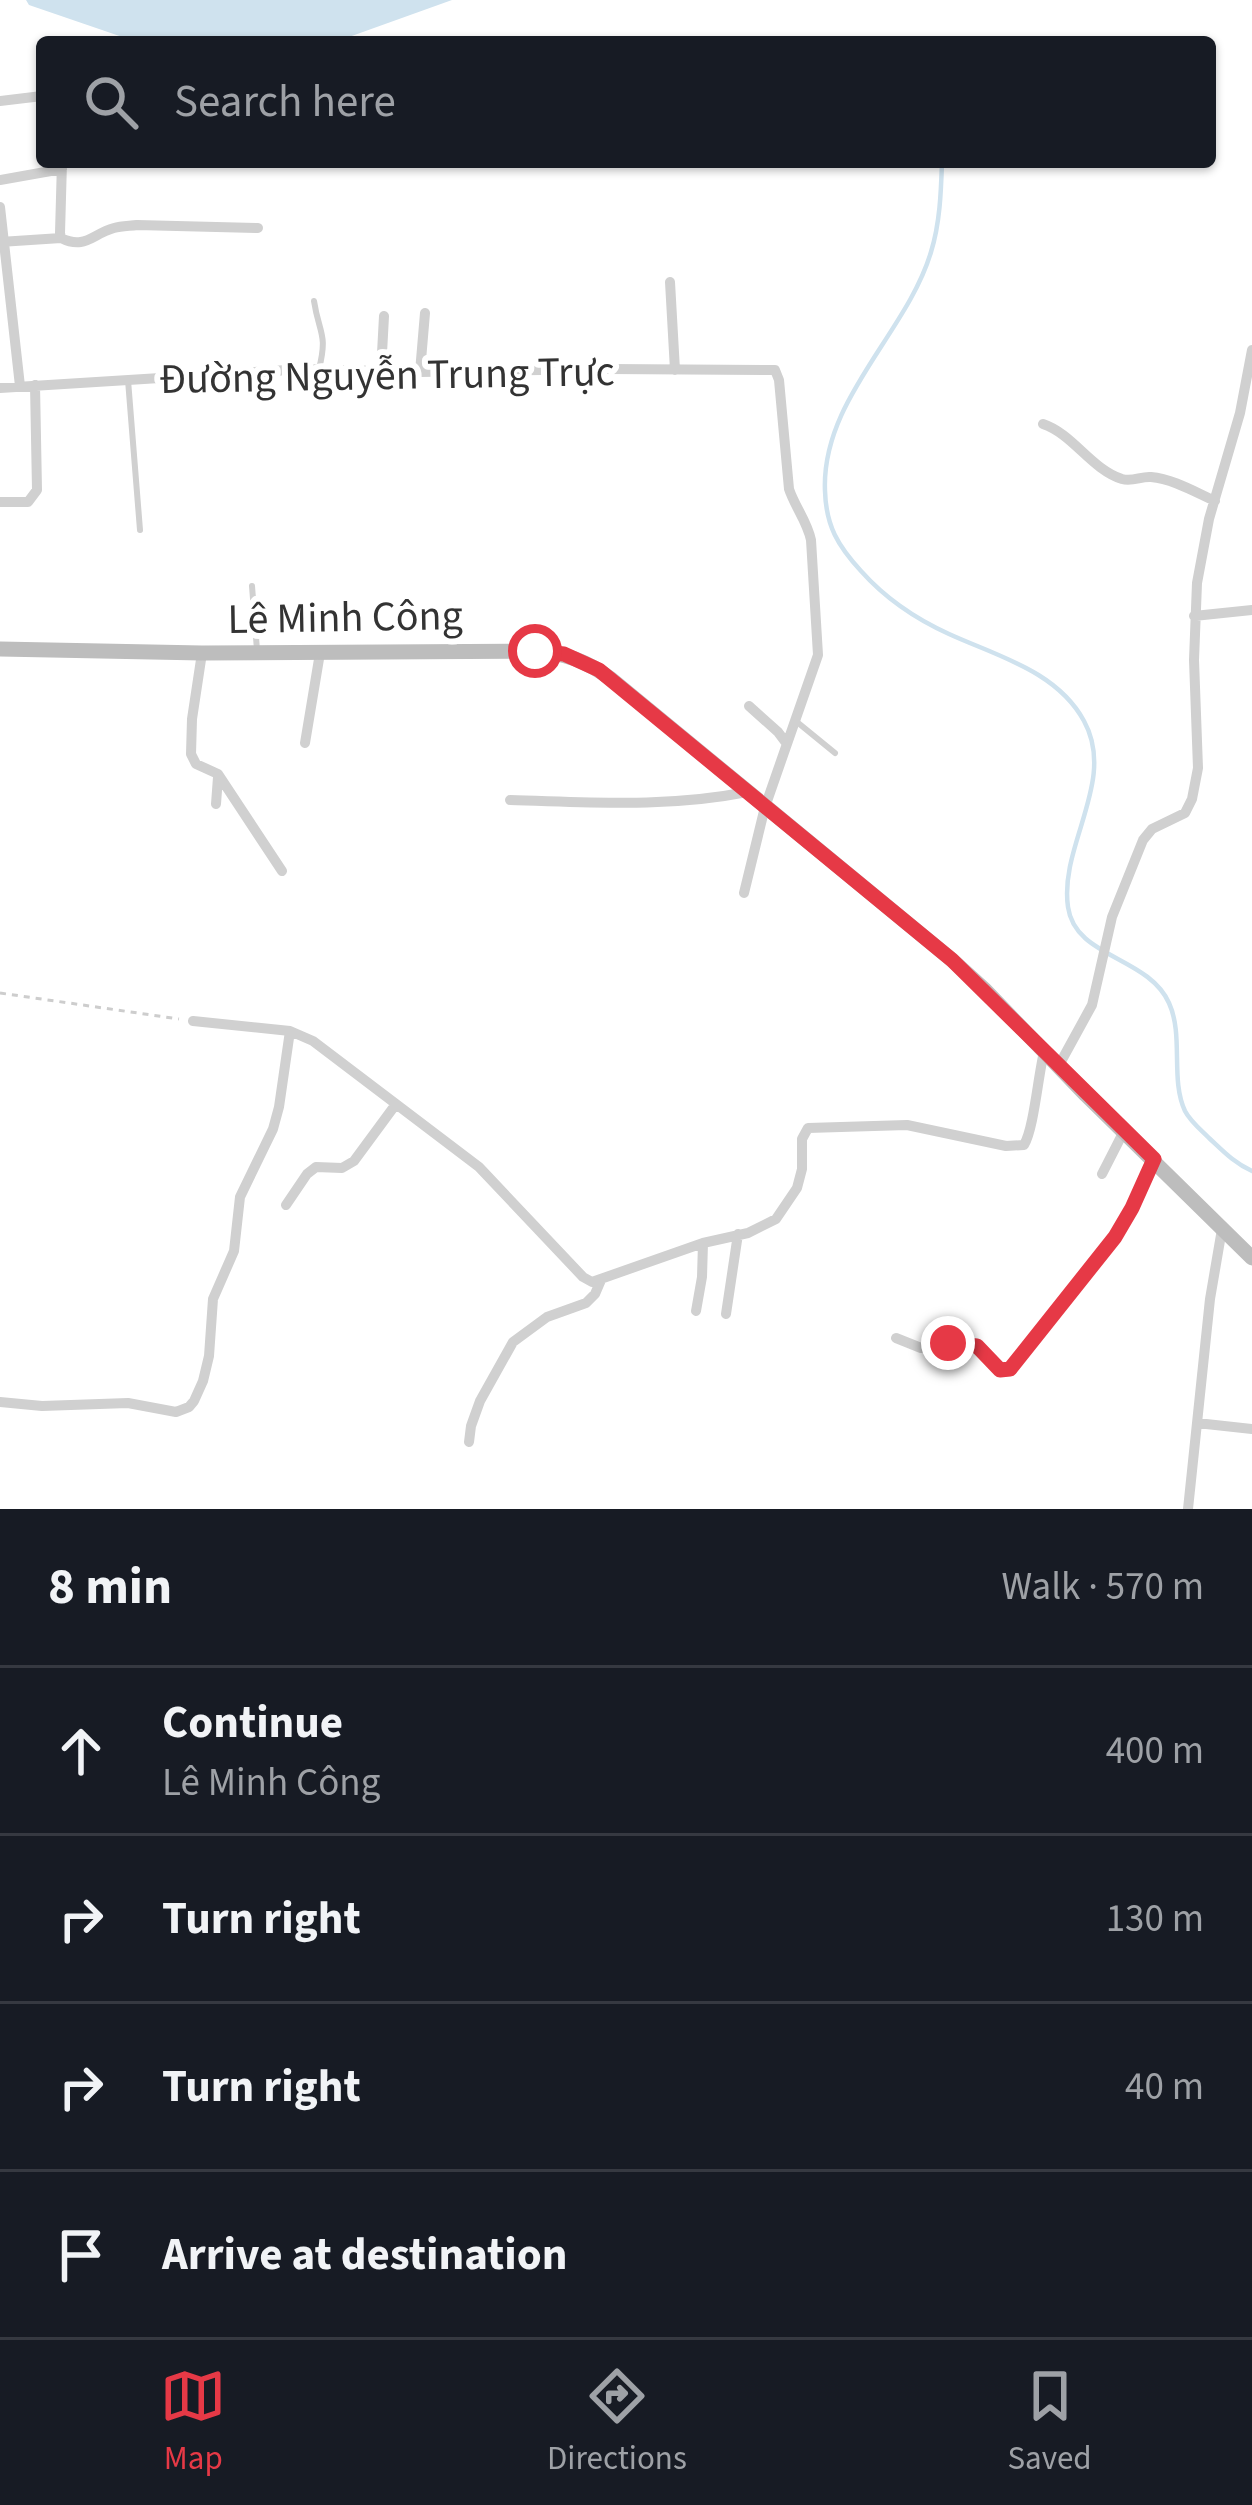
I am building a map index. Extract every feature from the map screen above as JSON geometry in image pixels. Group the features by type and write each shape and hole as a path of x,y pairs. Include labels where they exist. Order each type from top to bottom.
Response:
{"main road":[{"name":"Lê Minh Công","path":"0,649 535,651 574,657 611,679 984,988 1252,1258"}],"street":[{"path":"0,101 36,97"},
{"path":"0,180 53,168"},
{"path":"61,238 62,168"},
{"path":"0,207 20,386"},
{"path":"2,242 61,238 83,242 118,227 137,225 258,228"},
{"path":"670,282 675,370"},
{"path":"420,372 425,313"},
{"path":"381,372 384,316"},
{"path":"1058,1066 1092,1005 1117,904 1143,840 1152,829 1185,813 1192,799 1198,768 1194,616 1201,558 1215,501 1246,416 1252,350"},
{"name":"Đường Nguyễn Trung Trực","path":"0,388 319,369 775,370 789,489 811,540 819,643 816,665 794,719"},
{"path":"0,502 28,502 37,490 35,385"},
{"path":"1043,424 1056,428 1121,478 1149,476 1215,501"},
{"path":"1194,616 1252,610"},
{"path":"202,653 190,754 196,764 218,774 282,871"},
{"path":"305,742 320,653"},
{"path":"749,706 787,744"},
{"path":"744,893 794,719"},
{"path":"216,804 218,774"},
{"path":"510,800 674,803 747,792"},
{"path":"193,1021 290,1031 313,1040 479,1167 592,1282 770,1222 787,1206 801,1175 803,1135 812,1127 907,1125 1006,1146 1024,1145 1030,1136 1044,1052"},
{"path":"0,1402 42,1406 128,1403 176,1412 194,1401 209,1356 213,1299 234,1251 240,1197 279,1107 290,1031"},
{"path":"286,1205 316,1167 342,1168 355,1161 396,1104"},
{"path":"1102,1174 1124,1131"},
{"path":"896,1338 921,1348 973,1344 1000,1370 1010,1369 1115,1237 1154,1159"},
{"path":"1188,1509 1222,1229"},
{"path":"726,1314 738,1234"},
{"path":"696,1312 703,1243"},
{"path":"469,1442 480,1401 512,1342 547,1318 586,1303 601,1280"},
{"path":"1197,1423 1252,1429"}],"lane":[{"path":"314,302 323,331 319,369"},
{"path":"128,380 140,530"},
{"path":"252,586 258,653"},
{"path":"794,719 835,753"}],"path":[{"path":"0,993 193,1021"}],"water":[{"path":"26,0 452,0 352,36 119,36"}],"waterway":[{"path":"942,168 931,252 904,311 850,397 827,458 825,491 831,525 853,562 891,599 937,628 1042,677 1084,721 1094,767 1067,884 1073,924 1097,947 1159,987 1176,1029 1178,1085 1185,1111 1224,1152 1252,1171"}],"route":[{"path":"535,651 564,654 599,670 929,940 984,988 1154,1159 1115,1237 1019,1361 1000,1370 977,1346 948,1343"}]}
